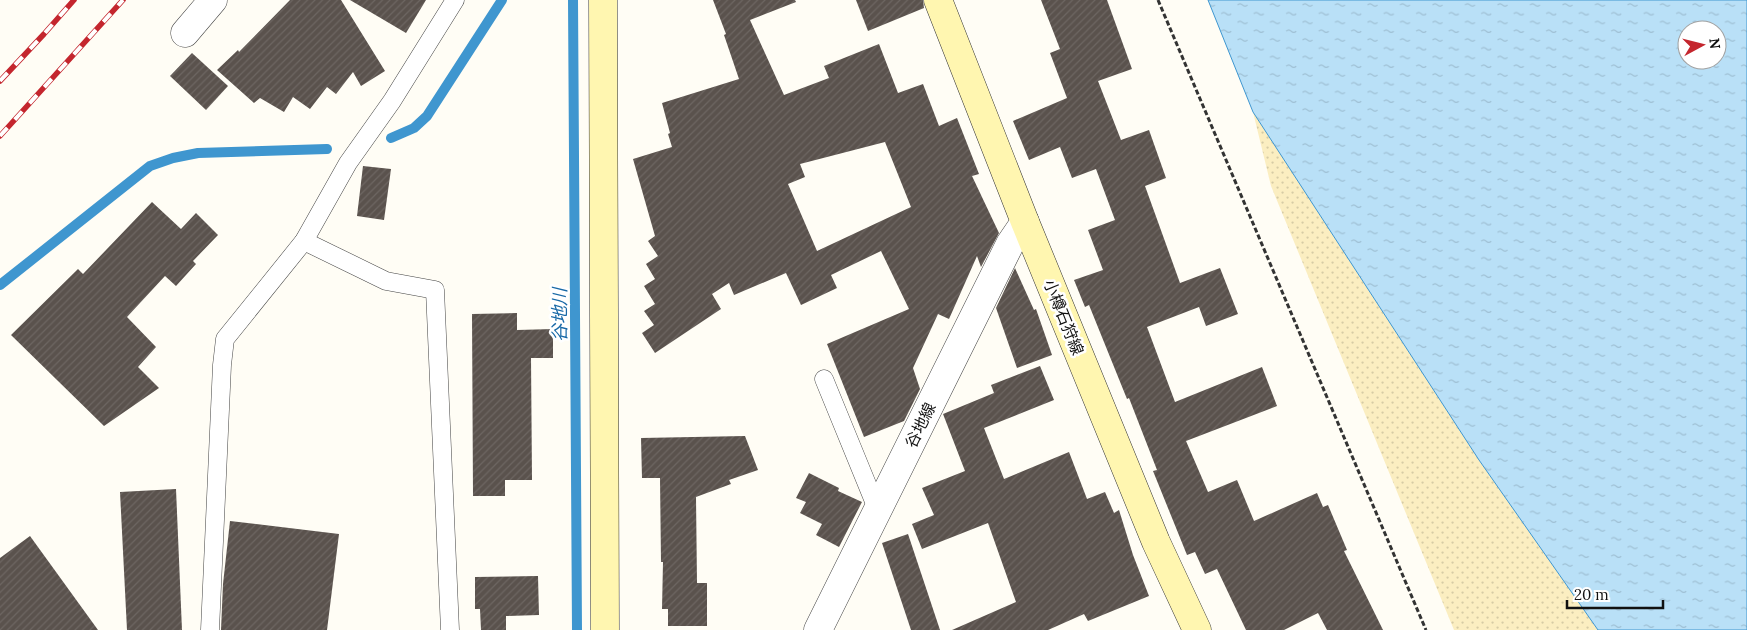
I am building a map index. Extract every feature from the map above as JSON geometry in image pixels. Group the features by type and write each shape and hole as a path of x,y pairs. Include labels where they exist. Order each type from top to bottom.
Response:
{"main road":[{"path":"603,0 605,630"},
{"name":"小樽石狩線","path":"938,0 1025,222 1156,542 1197,630"}],"street":[{"path":"185,33 213,0"},
{"name":"谷地線","path":"818,630 1010,244 1025,222"}],"lane":[{"path":"210,630 222,365 225,339 304,241 348,163 392,101 455,0"},
{"path":"304,241 386,281 435,290 450,630"},
{"path":"824,379 878,511"}],"path":[{"path":"1158,0 1426,630"}],"sand":[{"path":"1253,112 1479,460 1598,630 1454,630 1271,186"}],"water":[{"path":"1208,0 1747,0 1747,630 1598,630 1479,460 1253,112"}],"building":[{"path":"290,0 341,0 385,71 361,86 353,72 336,94 327,87 310,109 293,97 284,112 260,98 254,103 217,70 238,50 239,52"},
{"path":"350,0 426,0 406,33"},
{"path":"713,0 795,0 796,2 750,20 784,95 829,78 824,66 879,44 898,93 923,84 939,126 957,118 979,174 972,176 999,233 981,267 977,256 949,319 938,314 913,368 920,389 904,421 864,437 827,344 909,309 881,251 831,275 837,288 801,305 786,273 734,295 729,283 712,294 721,309 655,353 642,333 654,325 644,311 655,304 644,286 655,279 646,264 658,256 648,241 655,236 633,159 672,147 662,103 739,79 724,35 726,34","holes":["885,142 911,207 817,251 788,184 805,177 800,164"]},
{"path":"856,0 923,0 924,8 868,31"},
{"path":"1041,0 1107,0 1132,69 1098,81 1121,140 1149,130 1166,178 1145,186 1180,283 1220,268 1238,314 1206,326 1199,307 1147,327 1175,402 1262,367 1277,406 1186,441 1208,492 1237,480 1254,521 1317,493 1323,507 1328,505 1347,550 1344,551 1383,630 1327,630 1318,613 1284,630 1246,630 1217,569 1205,574 1195,552 1187,555 1153,471 1157,470 1129,398 1127,399 1089,305 1085,307 1074,280 1103,270 1088,230 1115,220 1096,169 1072,178 1060,147 1029,160 1013,121 1067,98 1050,53 1060,49"},
{"path":"192,53 228,86 206,110 170,76"},
{"path":"363,166 391,169 384,220 357,216"},
{"path":"152,202 181,229 196,213 218,235 193,261 196,264 176,286 165,276 127,317 156,347 138,367 159,388 104,426 11,335 78,269 83,274"},
{"path":"1015,268 1034,310 1036,309 1052,355 1017,368 996,308"},
{"path":"517,313 517,330 553,329 553,358 531,358 532,480 505,480 505,496 473,496 472,314"},
{"path":"1040,366 1054,400 984,428 1004,479 1069,452 1087,499 1105,492 1114,513 1119,510 1133,555 1149,596 1088,621 1084,614 1048,630 952,630 1016,602 988,523 922,549 912,524 934,515 922,488 965,471 943,414 994,393 991,385"},
{"path":"745,436 758,470 729,480 731,484 696,497 697,583 707,583 707,626 668,626 668,609 662,609 663,562 661,562 660,478 642,478 641,438"},
{"path":"809,473 839,488 838,491 862,502 839,547 816,535 822,524 800,513 806,502 796,498"},
{"path":"176,489 182,630 127,630 120,492"},
{"path":"230,521 339,534 327,630 221,630 223,584"},
{"path":"908,534 940,630 911,630 882,543"},
{"path":"30,536 98,630 0,630 0,558"},
{"path":"538,576 539,615 506,616 506,630 481,630 480,609 475,609 475,577"}],"waterway":[{"path":"391,138 414,128 427,116 502,0"},
{"name":"谷地川","path":"573,0 577,630"},
{"path":"0,285 150,166 173,158 198,153 327,149"}],"railway":[{"path":"0,81 74,0"},
{"path":"0,136 123,0"}]}
